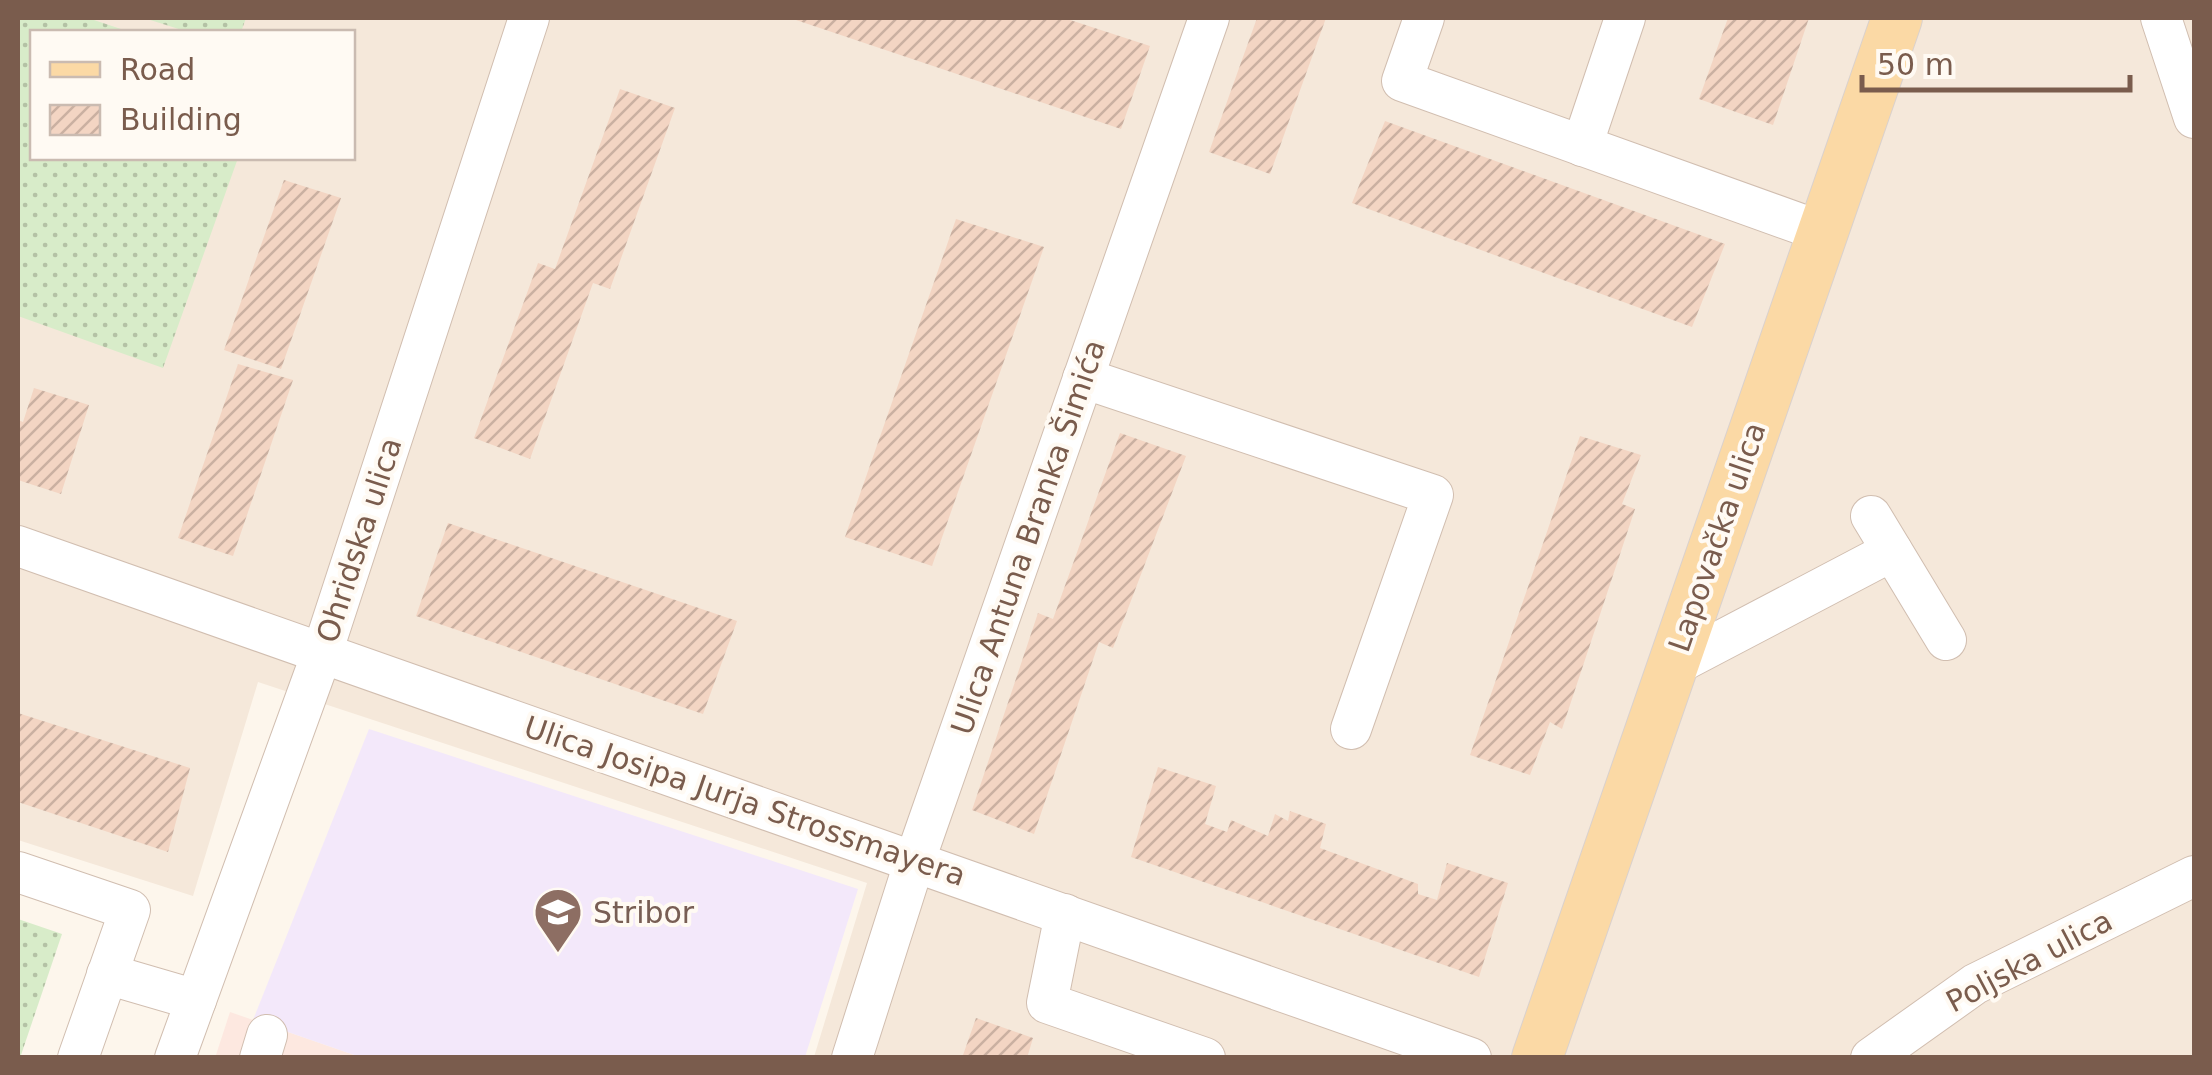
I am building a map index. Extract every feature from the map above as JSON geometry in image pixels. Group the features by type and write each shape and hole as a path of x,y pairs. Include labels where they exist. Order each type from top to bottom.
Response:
{"main road":[{"name":"Lapovačka ulica","path":"1538,1058 1820,231 1897,18"}],"street":[{"name":"Ohridska ulica","path":"175,1058 322,652 529,18"},
{"name":"Ulica Antuna Branka Šimića","path":"852,1058 915,860 1209,18"},
{"path":"1424,18 1402,80 1820,231"},
{"path":"1582,146 1625,18"},
{"path":"2161,18 2194,118"},
{"path":"1083,378 1433,496 1351,729"},
{"path":"1871,516 1946,640"},
{"name":"Ulica Josipa Jurja Strossmayera","path":"18,546 1065,914 1405,1046 1472,1058"},
{"path":"1673,666 1892,551"},
{"path":"18,872 130,910 78,1058"},
{"name":"Poljska ulica","path":"1870,1058 1975,984 2194,876"},
{"path":"1065,914 1047,1003 1205,1058"},
{"path":"107,974 196,1000"}],"shaded area":[{"path":"18,18 2194,18 2194,1057 814,1057 867,883 258,682 193,896 18,840"},
{"name":"Stribor","path":"369,729 858,889 805,1057 360,1057 253,1020"},
{"path":"230,1012 360,1057 215,1058"}],"green space":[{"path":"18,18 88,18 124,30 30,30 30,160 237,160 163,368 18,316"},
{"path":"144,18 246,18 242,30 182,30"},
{"path":"18,919 62,934 20,1058 18,1057"}],"building":[{"path":"790,18 1064,18 1150,46 1121,129"},
{"path":"1257,18 1326,18 1270,174 1209,152"},
{"path":"1728,18 1809,18 1773,125 1699,99"},
{"path":"620,89 675,108 610,289 593,283 530,459 474,438 538,263 555,269"},
{"path":"1385,121 1725,244 1692,327 1352,203"},
{"path":"284,180 341,198 281,369 224,350"},
{"path":"956,219 1044,247 932,566 845,537"},
{"path":"238,364 293,380 233,556 178,538"},
{"path":"34,388 89,405 61,494 18,480 18,420 23,422"},
{"path":"1120,433 1186,456 1113,648 1099,642 1034,834 972,810 1038,613 1053,619"},
{"path":"1580,436 1641,455 1622,504 1635,509 1562,729 1550,722 1530,775 1470,755"},
{"path":"448,523 737,621 703,714 416,616"},
{"path":"18,713 190,768 168,852 18,802"},
{"path":"1158,767 1216,786 1205,824 1227,832 1231,820 1268,836 1275,814 1288,821 1290,811 1326,824 1320,848 1418,884 1418,894 1437,900 1447,863 1508,883 1479,977 1131,857"},
{"path":"976,1018 1033,1038 1027,1058 962,1058"}],"place":[{"name":"Stribor","path":"558,954"}]}
